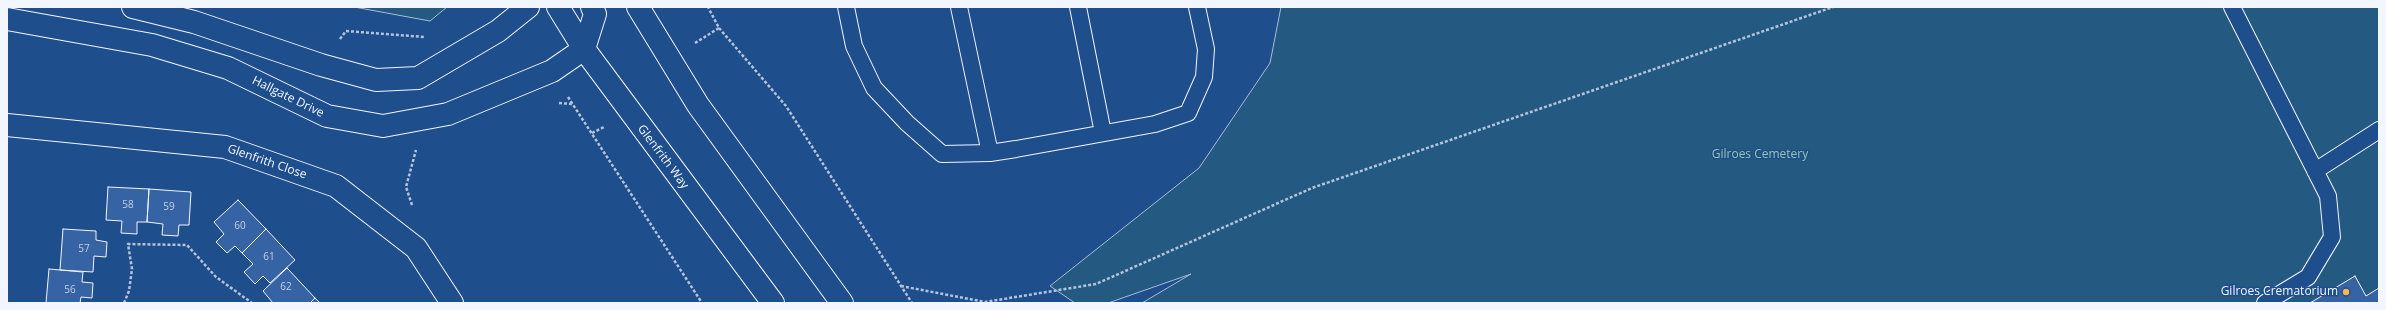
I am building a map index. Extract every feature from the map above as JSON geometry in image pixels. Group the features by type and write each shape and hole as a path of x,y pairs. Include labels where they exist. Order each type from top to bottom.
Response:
{"main road":[{"path":"132,7 194,22 321,65 376,80 418,78 498,31 528,7"},
{"name":"Glenfrith Way","path":"558,7 584,49 773,303"},
{"path":"584,49 595,14 592,7"},
{"path":"635,9 698,105 842,303"},
{"name":"Hallgate Drive","path":"7,19 152,45 228,68 327,116 383,126 448,114 552,71 584,49"},
{"name":"Glenfrith Close","path":"7,125 225,147 336,186 416,248 452,303"}],"lane":[{"path":"846,7 854,46 874,88 907,123 942,154 990,153 1154,124 1188,113 1204,77 1206,49 1197,7"},
{"path":"959,7 990,153"},
{"path":"1078,7 1103,133"},
{"path":"2232,7 2328,196 2332,237 2308,277 2266,303"},
{"path":"2315,170 2379,130"}],"path":[{"path":"901,286 985,302 1096,284 1312,188 1832,7"},
{"path":"719,28 786,106 912,303"},
{"path":"321,65 346,31 423,38 430,35"},
{"path":"552,71 702,303"},
{"path":"416,147 406,187 419,228 416,248"},
{"path":"124,303 129,291 132,269 128,244 187,245 216,277 252,303"}],"green space":[{"path":"354,7 447,7 430,21"},
{"name":"Gilroes Cemetery","path":"1281,7 2379,7 2379,303 1142,303 1191,274 1108,303 1075,303 1050,286 1199,168 1270,63"}],"building":[{"path":"108,187 149,189 147,222 137,222 137,234 121,233 122,221 106,220"},
{"path":"149,189 191,192 189,225 179,225 178,236 162,235 163,224 147,222"},
{"path":"238,200 266,229 242,253 235,246 227,253 216,242 224,234 214,222"},
{"path":"63,229 96,231 96,240 107,242 106,257 94,256 93,272 60,270"},
{"path":"266,229 295,260 270,283 263,276 255,284 244,272 253,264 242,253"},
{"path":"287,268 315,298 310,303 273,303 263,291"},
{"path":"49,269 83,272 82,282 93,283 92,298 81,297 80,303 46,303"},
{"name":"Gilroes Crematorium","path":"2355,276 2366,296 2379,288 2379,303 2310,303"},
{"path":"315,298 320,303 310,303"}],"place":[{"name":"Gilroes Crematorium","path":"2346,292"}]}
